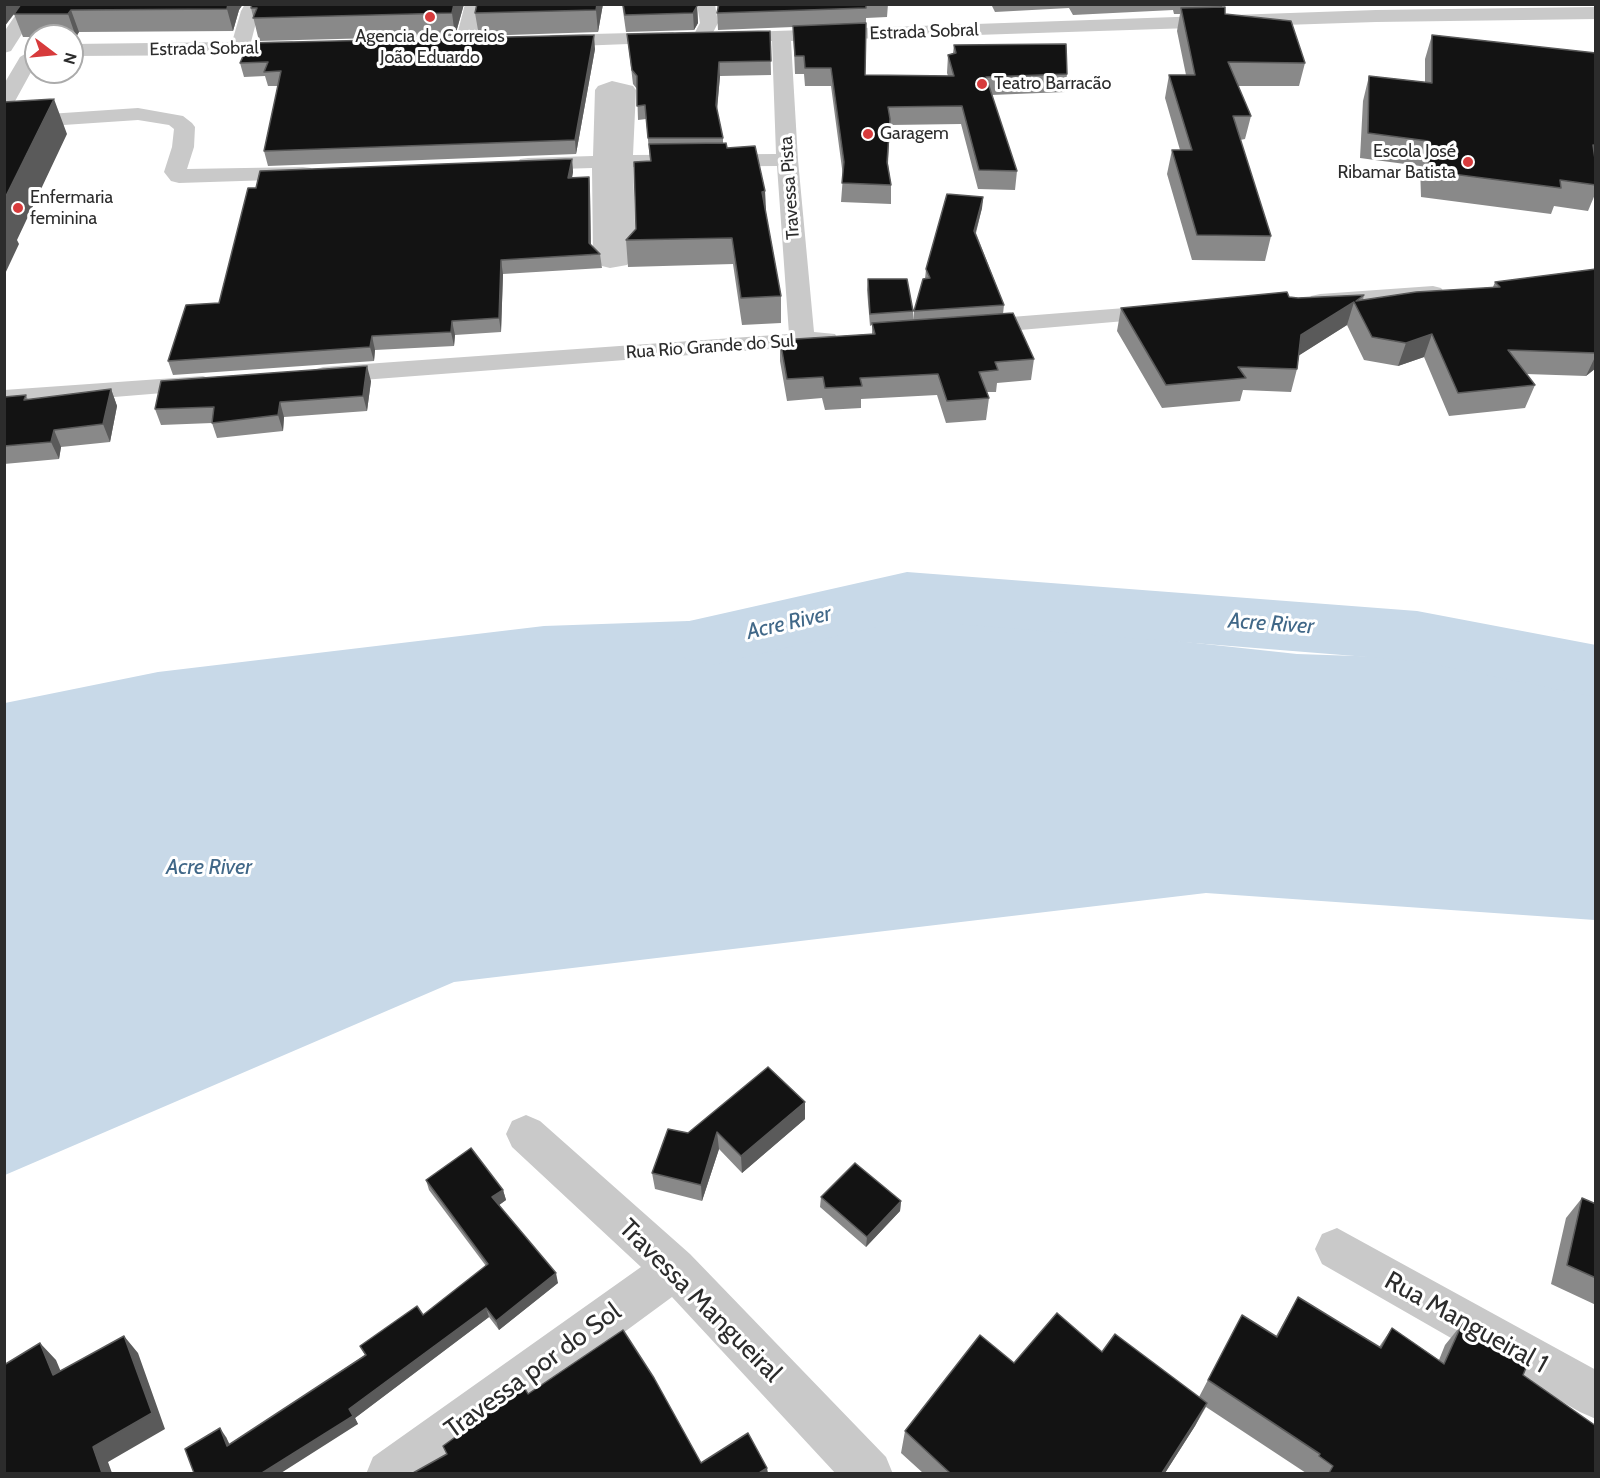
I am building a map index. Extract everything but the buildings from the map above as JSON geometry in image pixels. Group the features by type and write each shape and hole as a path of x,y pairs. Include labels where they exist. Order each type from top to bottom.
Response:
{"street":[{"path":"24,50 4,49 32,4"},
{"path":"240,49 250,12 255,4"},
{"path":"465,43 474,4"},
{"path":"701,38 709,23 706,4"},
{"path":"1133,4 1146,24"},
{"name":"Estrada Sobral","path":"536,41 781,36 952,22 1146,24 1371,10 1596,13"},
{"name":"Travessa Pista","path":"781,36 787,160 802,340"},
{"path":"442,44 489,42"},
{"name":"Estrada Sobral","path":"84,50 311,47"},
{"path":"4,103 24,66"},
{"path":"4,123 138,114 176,120 185,127 175,174 191,178 318,173"},
{"path":"507,165 612,161 787,160"},
{"path":"1292,303 1455,291"},
{"path":"953,328 1187,310"},
{"name":"Rua Rio Grande do Sul","path":"298,377 849,337"},
{"path":"4,398 228,382"},
{"name":"Travessa Mangueiral","path":"526,1134 675,1269 869,1473"},
{"name":"Rua Mangueiral 1","path":"1336,1250 1596,1396"},
{"name":"Travessa por do Sol","path":"390,1473 675,1269"}],"water":[{"name":"Acre River","path":"919,613 1297,654 1595,664 1595,920 1206,893 454,982 5,1175 5,703 158,672 544,626"}],"waterway":[{"name":"Acre River","path":"711,640 907,596 1417,636 1596,671"}],"place":[{"name":"Agencia de Correios João Eduardo","path":"430,17"},
{"name":"Teatro Barracão","path":"982,84"},
{"name":"Garagem","path":"868,134"},
{"name":"Escola José Ribamar Batista","path":"1468,162"},
{"name":"Enfermaria feminina","path":"18,208"}]}
